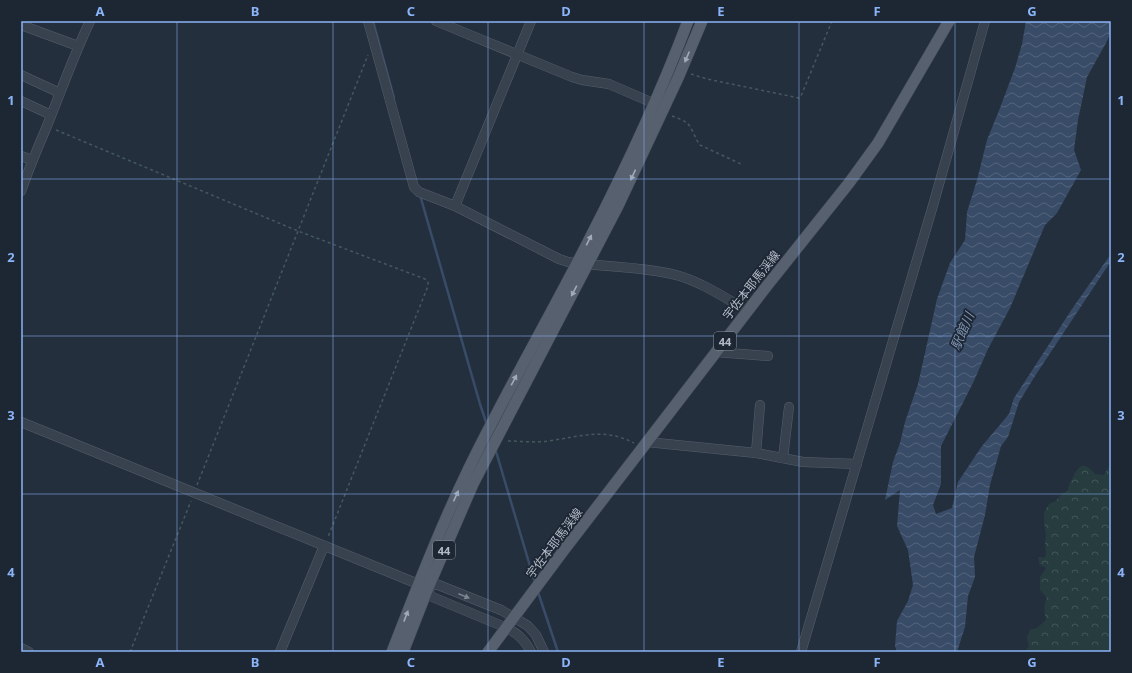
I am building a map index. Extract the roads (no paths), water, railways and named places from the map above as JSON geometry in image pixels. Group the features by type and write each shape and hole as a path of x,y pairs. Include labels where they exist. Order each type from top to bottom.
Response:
{"main road":[{"name":"44","path":"403,652 423,586 453,501 495,415 577,263 614,188 653,103 688,21"},
{"name":"44","path":"392,652 490,450 618,206 682,70 702,21"},
{"name":"宇佐本耶馬渓線","path":"488,652 778,271 836,202 878,143 949,21"}],"street":[{"path":"21,191 78,46 90,21"},
{"path":"368,21 414,186 419,192 455,206 559,259 577,263 676,275 701,285 748,310"},
{"path":"436,21 577,79 602,82 653,103"},
{"path":"455,206 532,21"},
{"path":"801,652 934,202 985,21"},
{"path":"21,25 78,46"},
{"path":"22,78 60,93"},
{"path":"21,101 51,114"},
{"path":"21,156 32,160"},
{"path":"716,352 768,356"},
{"path":"756,453 760,405"},
{"path":"783,458 789,407"},
{"path":"21,422 423,586 436,584 514,617 532,630 544,652"},
{"path":"645,445 756,453 803,462 857,464"},
{"path":"280,652 324,546"},
{"path":"423,586 430,596 507,628 521,637 531,652"},
{"path":"21,648 29,652"}],"water":[{"name":"駅館川","path":"1026,21 1111,21 1111,32 1087,77 1078,120 1074,150 1081,170 1057,213 1045,225 1010,308 988,349 973,383 941,446 941,484 933,505 936,514 952,508 958,482 982,446 1009,414 1014,398 1074,306 1111,254 1111,261 1019,402 1008,437 1001,446 990,485 985,515 974,557 975,577 968,596 965,627 957,652 897,652 895,646 897,621 908,601 913,585 908,550 897,526 900,490 885,500 893,462 918,384 937,299 950,263 965,240 967,212 987,140 1015,68 1022,44"}],"waterway":[{"path":"373,21 394,98"},
{"path":"420,195 487,425"},
{"path":"495,448 535,583"},
{"path":"538,592 558,652"}]}
